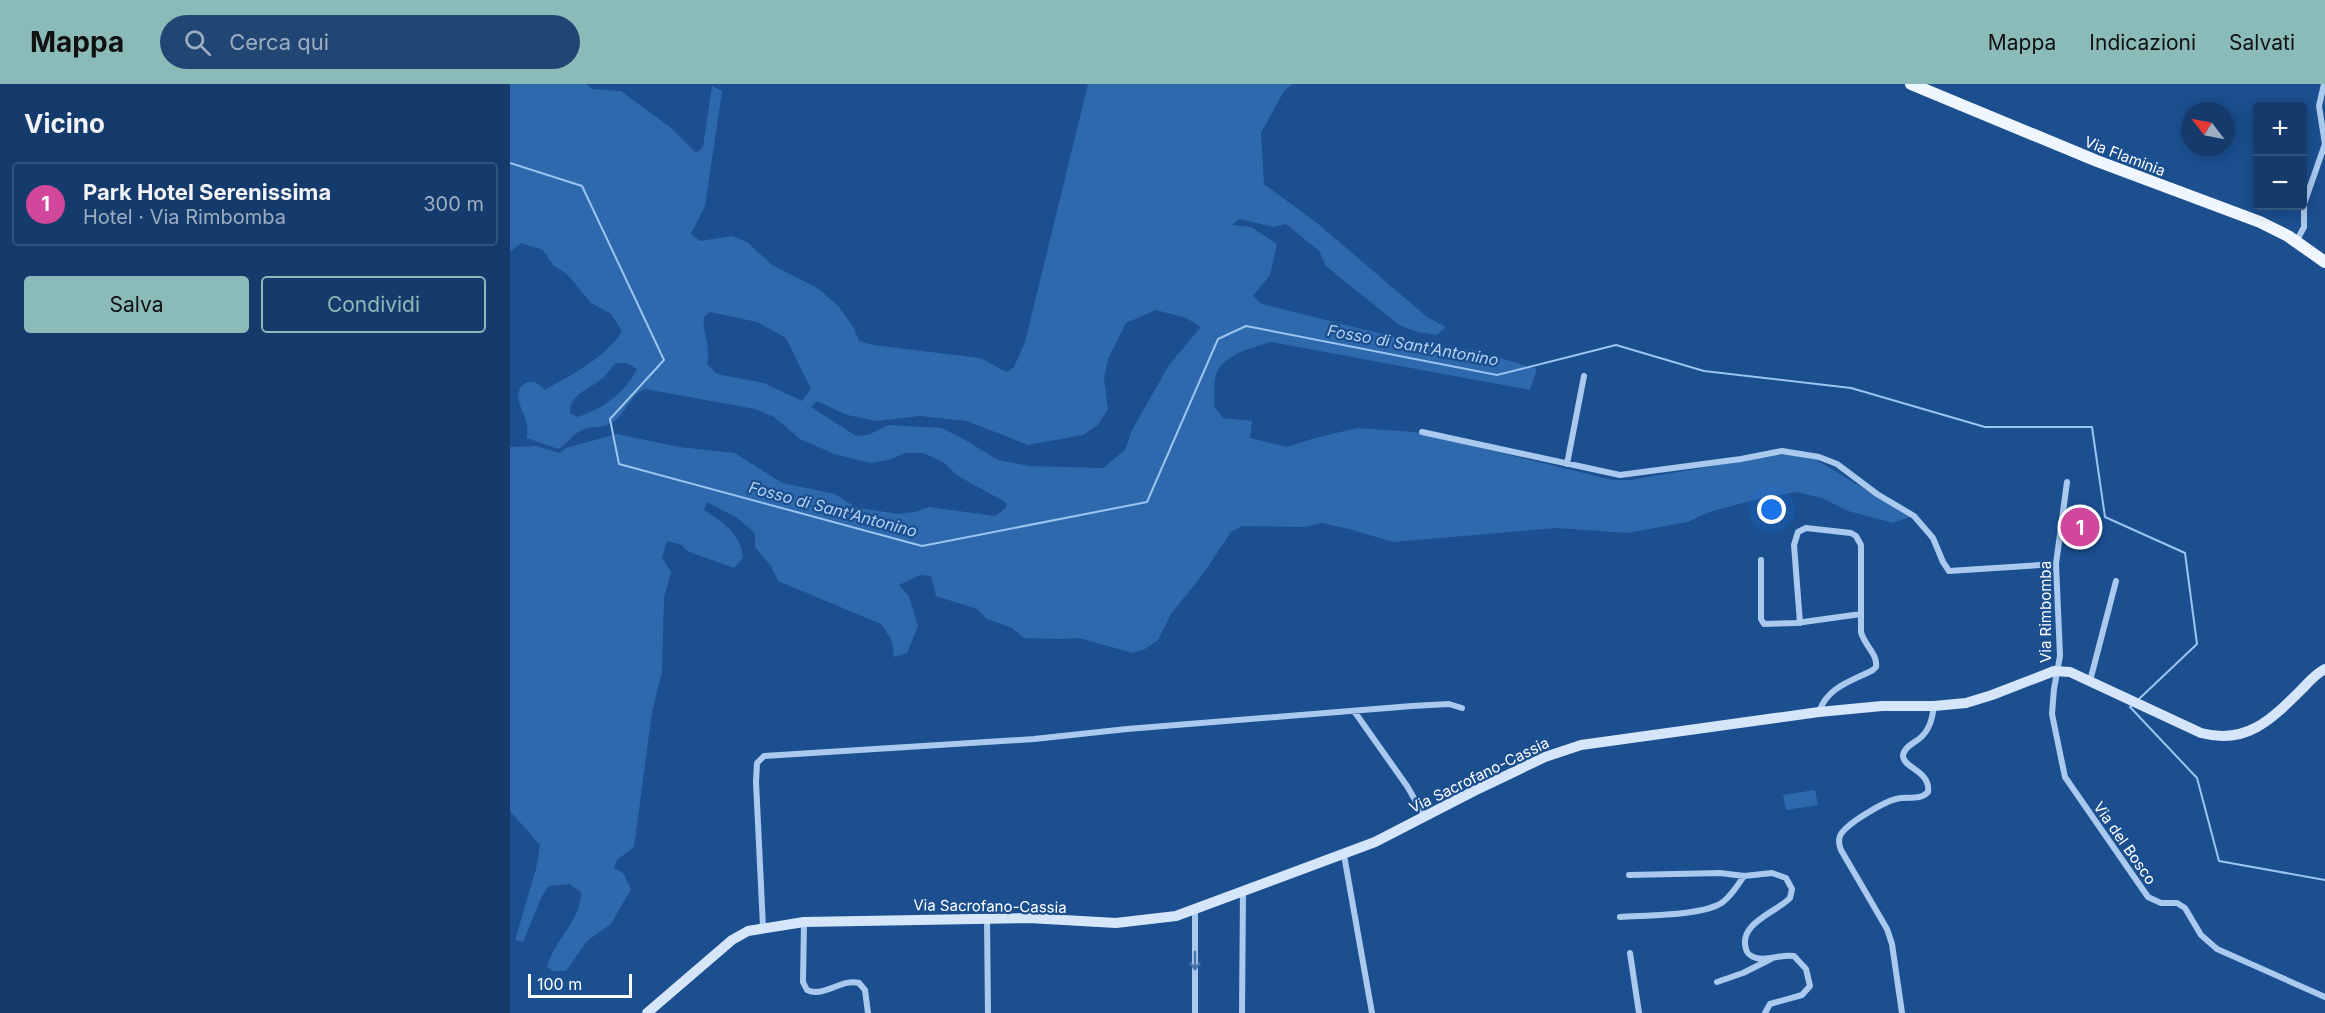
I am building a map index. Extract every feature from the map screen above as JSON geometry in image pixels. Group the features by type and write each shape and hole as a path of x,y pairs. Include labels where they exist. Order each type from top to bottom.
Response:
{"main road":[{"name":"Via Flaminia","path":"1911,84 2097,161 2252,219 2296,242 2325,262"}],"street":[{"path":"2296,242 2303,229 2304,204 2325,144 2319,106 2324,84"},
{"path":"1567,464 1584,376"},
{"path":"1422,432 1610,474 1629,476 1770,453 1799,453 1837,464 1877,494 1914,516 1933,538 1949,571 2056,564"},
{"name":"Via Rimbomba","path":"2057,670 2060,656 2056,564 2067,482"},
{"path":"1800,623 1794,545 1798,532 1806,528 1851,533 1861,545 1863,639 1876,658 1876,667 1827,695 1819,712"},
{"path":"1761,560 1761,622 1767,625 1800,623 1861,614"},
{"path":"2090,681 2116,581"},
{"path":"2057,670 2065,670 2208,735 2224,737 2239,735 2269,720 2325,669"},
{"name":"Via Sacrofano-Cassia","path":"647,1013 736,937 763,927 804,922 1040,918 1116,923 1150,921 1195,910 1381,840 1545,757 1581,745 1819,712 1882,706 1934,706 1978,700 2057,670"},
{"name":"Via del Bosco","path":"2057,670 2052,714 2065,777 2143,892 2157,902 2176,903 2185,908 2201,935 2217,949 2325,997"},
{"path":"763,927 756,782 757,763 764,756 1034,739 1139,728 1441,704 1455,704 1462,708"},
{"path":"1902,1013 1892,944 1887,928 1841,850 1839,842 1842,832 1847,827 1887,802 1921,797 1928,792 1926,779 1904,760 1903,754 1928,730 1934,706"},
{"path":"1354,711 1407,786 1425,817"},
{"path":"1344,855 1372,1013"},
{"path":"1629,875 1720,873 1744,876 1776,873 1786,878 1791,885 1792,892 1788,900 1758,921 1749,930 1745,939 1745,948 1751,956 1771,959"},
{"path":"1620,917 1696,911 1714,906 1727,898 1744,876"},
{"path":"1242,1013 1243,892"},
{"path":"1195,910 1195,1013"},
{"path":"987,919 988,1013"},
{"path":"804,922 803,982 807,990 814,993 850,982 860,983 865,990 868,1013"},
{"path":"1630,953 1639,1013"},
{"path":"1717,982 1743,973 1771,959 1789,956 1796,958 1806,969 1810,982 1809,988 1802,995 1774,1001 1767,1006 1765,1013"}],"shaded area":[{"path":"510,84 586,84 592,89 621,91 671,128 696,153 703,147 712,86 722,91 705,206 691,234 700,241 732,236 747,242 772,265 819,289 838,306 854,328 859,341 873,345 980,358 1007,372 1014,367 1025,342 1088,84 1293,84 1284,91 1261,133 1264,184 1317,223 1427,317 1446,327 1437,335 1417,332 1399,325 1326,266 1319,251 1286,224 1274,227 1239,219 1232,225 1251,227 1277,244 1270,275 1253,296 1262,304 1390,336 1474,350 1537,369 1530,390 1271,342 1233,356 1221,366 1216,376 1214,406 1223,418 1252,421 1250,438 1287,447 1357,428 1415,432 1613,480 1630,480 1785,454 1817,460 1910,517 1893,523 1848,511 1822,498 1796,492 1709,512 1688,522 1628,533 1557,528 1393,542 1322,523 1305,527 1242,526 1231,532 1203,574 1171,614 1158,640 1145,649 1133,653 1079,638 1024,638 1012,628 987,619 977,609 936,596 931,576 920,575 899,585 909,596 918,626 907,653 894,657 892,641 881,624 778,581 771,566 755,547 755,533 737,518 707,502 704,510 735,535 743,558 734,568 687,551 682,545 667,541 662,558 671,572 664,598 662,672 652,712 634,847 617,860 614,868 623,873 631,889 611,924 587,941 566,971 553,971 547,967 555,948 573,920 581,892 569,884 549,886 542,896 523,942 515,940 536,869 540,845 510,811 510,447 536,446 560,453 566,448 617,434 679,447 735,453 782,483 835,494 855,507 897,514 915,512 929,507 995,516 1006,508 1007,503 958,476 943,462 923,453 906,453 888,460 870,463 834,454 800,439 774,417 755,409 645,389 632,399 612,423 580,431 558,449 527,438 527,424 518,398 520,388 527,382 533,382 545,390 598,357 622,331 611,314 591,303 567,274 553,265 543,250 521,243 510,252","holes":["1156,310 1186,318 1201,327 1169,365 1132,430 1125,450 1103,468 1029,466 998,460 942,428 889,425 868,435 856,436 811,407 817,401 847,415 877,421 920,416 967,421 1028,445 1083,435 1098,425 1108,409 1104,378 1108,359 1126,323","710,312 757,322 786,338 811,389 802,401 764,383 717,374 707,364 708,350 704,317","616,363 626,363 637,369 620,392 604,405 577,417 570,413 577,396 604,377"]},
{"path":"1815,790 1818,805 1786,810 1783,795"}],"waterway":[{"name":"Fosso di Sant'Antonino","path":"510,163 582,186 664,360 610,419 619,464 922,546 1147,502 1218,339 1246,326 1497,375 1616,345 1704,371 1851,388 1985,427 2092,427 2105,517 2185,553 2197,644 2139,699"},
{"name":"Fosso di Sant'Antonino","path":"2132,705 2130,707 2197,778 2219,861 2325,880"}],"place":[{"name":"Park Hotel Serenissima","path":"2080,527"}]}
